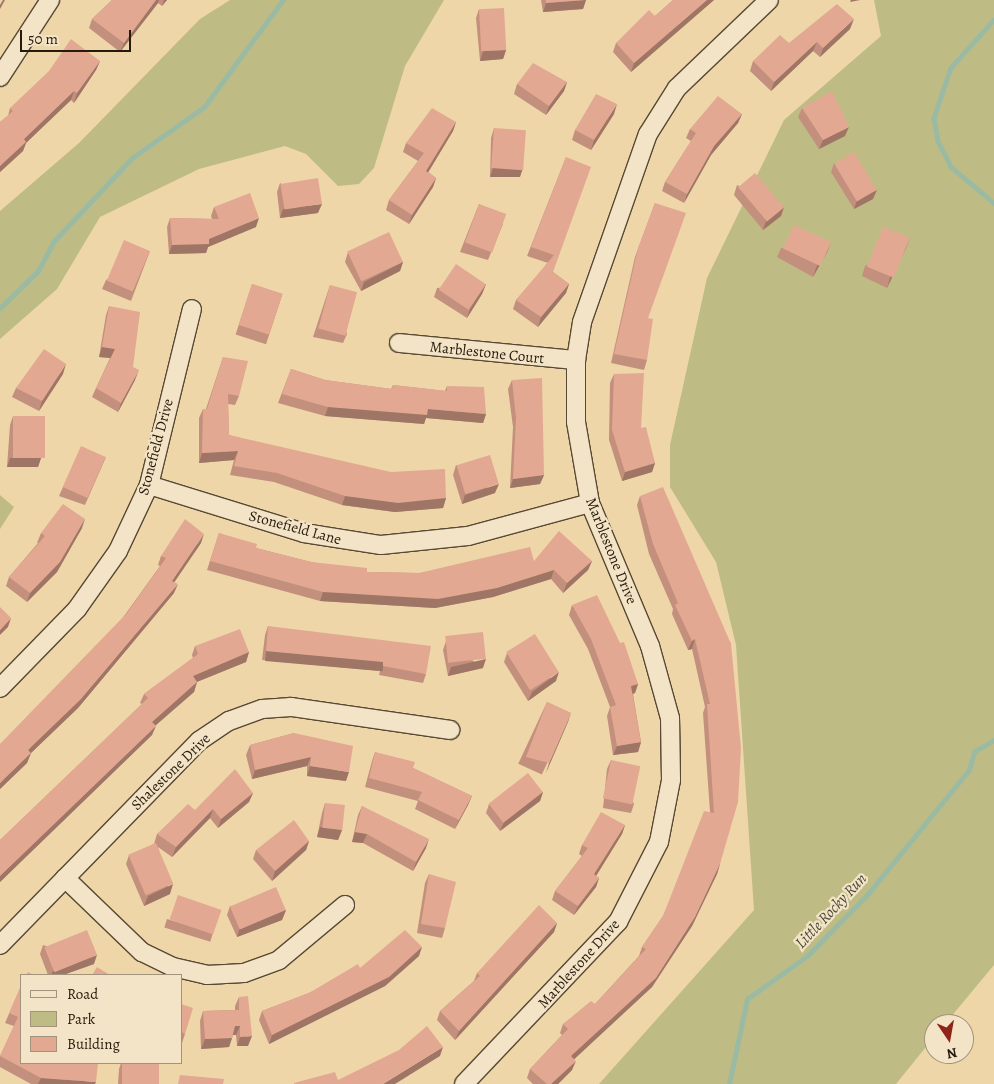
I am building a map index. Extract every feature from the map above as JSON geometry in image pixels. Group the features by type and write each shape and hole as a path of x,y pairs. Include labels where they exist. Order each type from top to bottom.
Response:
{"street":[{"path":"0,77 50,0"},
{"name":"Marblestone Drive","path":"464,1084 618,922 648,869 667,812 672,748 664,686 590,503 576,422 576,360 582,322 648,134 677,88 769,0"},
{"name":"Stonefield Drive","path":"0,688 100,580 148,485 192,309"},
{"name":"Marblestone Court","path":"399,343 576,360"},
{"name":"Stonefield Lane","path":"148,485 304,533 382,545 468,536 590,503"},
{"name":"Shalestone Drive","path":"0,945 199,741 252,712 292,707 450,730"},
{"path":"65,878 142,952 173,967 207,975 244,972 279,960 345,905"}],"green space":[{"path":"230,0 444,0 405,66 374,168 359,184 338,186 306,154 285,146 199,169 100,217 57,289 0,339 0,211 79,143 200,19"},
{"path":"874,0 994,0 994,965 953,1014 924,1014 924,1049 896,1084 599,1084 754,910 736,645 716,562 670,487 670,445 707,278 784,120 881,36"},
{"path":"0,495 14,507 0,529"}],"building":[{"path":"112,0 156,0 124,43 92,19"},
{"path":"546,0 585,0 546,3"},
{"path":"673,0 707,0 634,63 616,43 649,10 655,16"},
{"path":"837,4 854,19 823,48 817,42 774,82 753,61 780,35 789,43"},
{"path":"504,8 506,50 481,51 479,9"},
{"path":"71,39 100,61 77,93 74,91 24,139 26,142 0,166 0,122 13,111 10,108 49,71"},
{"path":"533,63 567,82 549,106 517,84"},
{"path":"832,91 849,127 823,140 802,108"},
{"path":"596,94 617,104 594,140 575,130"},
{"path":"718,96 742,114 714,146 687,194 665,182 696,133 690,129"},
{"path":"432,108 456,122 426,171 436,178 412,215 389,200 424,153 406,143"},
{"path":"494,128 526,130 523,170 491,168"},
{"path":"854,152 877,190 857,202 834,164"},
{"path":"566,157 591,167 553,272 569,284 541,317 516,300 554,255 531,247"},
{"path":"755,173 784,207 767,222 738,187"},
{"path":"318,178 322,204 285,210 280,184"},
{"path":"250,193 259,218 209,239 209,244 172,245 170,218 219,219 214,207"},
{"path":"655,203 686,213 648,318 653,319 647,360 614,354 638,248"},
{"path":"479,204 506,214 492,252 465,243"},
{"path":"794,225 831,242 820,266 783,249"},
{"path":"883,227 910,238 894,278 867,267"},
{"path":"389,232 403,262 361,281 347,251"},
{"path":"124,240 150,251 133,291 107,281"},
{"path":"456,264 486,284 469,310 439,290"},
{"path":"252,284 282,294 269,335 239,325"},
{"path":"330,285 357,292 345,336 318,328"},
{"path":"109,306 140,312 133,367 139,370 121,403 96,388 115,349 102,347"},
{"path":"44,349 66,364 42,401 16,388"},
{"path":"223,357 248,361 239,396 228,394 229,435 391,472 445,469 446,498 398,503 345,496 277,473 234,466 238,451 202,453 203,409 207,409"},
{"path":"291,369 325,380 392,389 393,385 447,391 447,386 484,387 486,414 428,409 427,415 328,407 282,394"},
{"path":"644,373 641,428 646,427 655,463 625,472 612,430 614,374"},
{"path":"542,378 544,475 513,479 516,418 512,380"},
{"path":"13,416 45,416 45,458 13,458"},
{"path":"81,446 106,457 87,498 63,487"},
{"path":"490,455 499,484 465,494 457,465"},
{"path":"663,487 731,644 741,748 738,802 720,864 695,917 656,978 571,1056 576,1061 551,1084 547,1084 530,1069 568,1029 563,1024 591,1001 595,1004 646,949 642,947 663,916 704,811 714,813 707,704 710,704 695,639 692,641 675,605 678,603 653,544 640,496"},
{"path":"63,504 85,519 60,562 30,593 9,577 45,536 41,533"},
{"path":"185,519 204,534 172,581 178,584 81,699 28,750 31,753 0,783 0,744 127,613 166,558 161,556"},
{"path":"559,531 592,561 567,583 554,570 497,588 438,599 323,592 210,561 219,533 257,544 256,548 311,562 367,568 367,572 419,573 530,547 534,561"},
{"path":"597,595 620,643 624,642 638,684 631,686 641,742 617,746 610,707 616,705 591,639 572,605"},
{"path":"0,607 11,618 0,630"},
{"path":"268,626 431,646 426,674 383,666 383,662 266,651"},
{"path":"240,629 249,652 193,676 197,682 152,722 156,726 0,876 0,840 148,698 144,694 198,654 195,646"},
{"path":"483,632 486,659 448,663 445,636"},
{"path":"535,634 559,672 530,690 506,652"},
{"path":"547,702 571,713 549,763 526,757"},
{"path":"294,733 353,746 349,772 310,766 311,757 255,770 250,745"},
{"path":"375,752 415,762 413,768 472,796 459,820 418,800 422,792 369,778"},
{"path":"611,760 640,766 632,804 603,798"},
{"path":"235,769 253,793 221,819 213,809 176,847 157,834 188,804 195,810"},
{"path":"528,773 543,792 503,823 489,804"},
{"path":"325,803 345,805 342,830 322,828"},
{"path":"362,806 429,839 416,862 367,834 355,832"},
{"path":"601,812 625,825 594,874 599,878 578,906 555,891 588,848 582,845"},
{"path":"294,820 309,841 275,871 256,850"},
{"path":"156,843 173,884 146,895 128,855"},
{"path":"429,874 456,882 445,928 421,924"},
{"path":"276,887 286,910 240,930 230,907"},
{"path":"178,895 221,910 213,935 170,920"},
{"path":"539,905 557,923 459,1031 440,1011 480,976 477,973"},
{"path":"87,930 97,955 54,972 44,947"},
{"path":"405,930 422,947 389,977 272,1035 262,1011 309,993 358,964 360,968"},
{"path":"97,967 108,974 93,974"},
{"path":"20,988 20,1064 98,1064 96,1082 41,1078 0,1056 18,1017 9,1013"},
{"path":"248,996 252,1036 240,1037 240,1026 235,1026 232,1038 205,1039 203,1011 239,1010 239,997"},
{"path":"182,1004 193,1008 185,1034 182,1032"},
{"path":"427,1026 443,1047 383,1084 294,1084 335,1072 338,1080 399,1050"},
{"path":"122,1064 159,1064 159,1084 122,1084"},
{"path":"180,1075 224,1079 223,1084 178,1084"}],"waterway":[{"path":"0,308 38,271 54,241 132,158 204,107 283,0"},
{"name":"Little Rocky Run","path":"994,20 951,68 934,118 938,141 951,167 994,203"},
{"name":"Little Rocky Run","path":"729,1084 747,999 807,956 867,895 969,770 974,752 994,740"}]}
